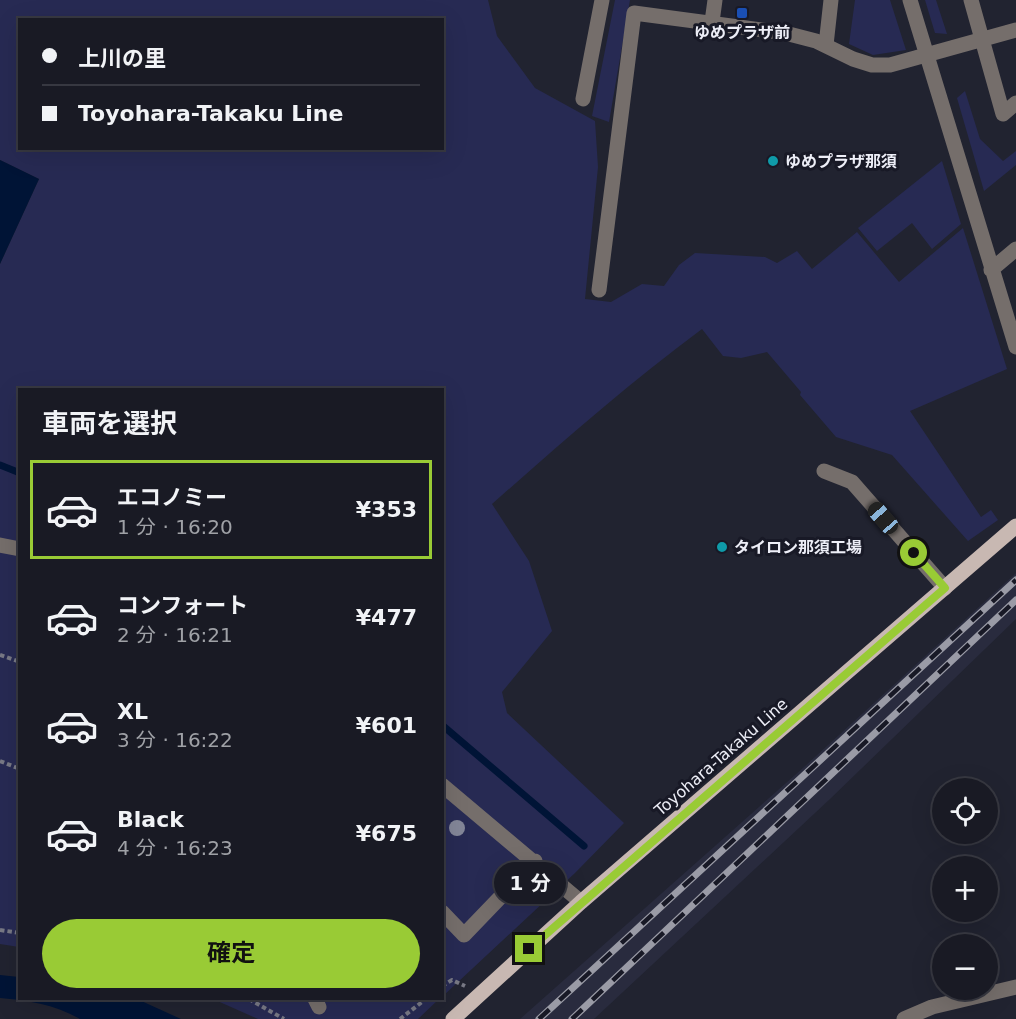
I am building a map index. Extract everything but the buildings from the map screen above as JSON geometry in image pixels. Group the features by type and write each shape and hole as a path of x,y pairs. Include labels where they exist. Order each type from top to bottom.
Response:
{"main road":[{"name":"Toyohara-Takaku Line","path":"453,1019 581,902 1016,526"}],"street":[{"path":"583,99 602,0"},
{"path":"661,16 663,0"},
{"path":"712,22 715,0"},
{"path":"826,45 831,0"},
{"path":"910,0 1016,347"},
{"path":"971,0 1003,114 1016,103"},
{"path":"599,290 634,13 785,33 826,45 853,59 872,65 890,65 1016,30"},
{"path":"991,270 1016,249"},
{"path":"824,471 852,483 945,588"},
{"path":"0,544 18,548"},
{"path":"444,787 581,902"},
{"path":"444,914 464,935 535,861"},
{"path":"904,1019 932,1007 1016,987"}],"path":[{"path":"0,655 18,661"},
{"path":"0,761 18,768"},
{"path":"0,930 18,933"},
{"path":"251,1000 284,1019"},
{"path":"400,1019 425,1000"}],"shaded area":[{"path":"0,0 488,0 497,36 535,88 595,121 598,167 585,299 611,302 642,284 664,286 679,265 695,253 765,257 777,263 797,251 812,269 857,232 899,282 963,228 1007,369 910,411 981,517 991,510 998,520 968,541 892,455 836,437 767,352 741,358 723,356 702,329 569,437 492,504 529,561 552,631 502,692 507,713 624,823 575,873 444,995 444,388 18,388 18,947 0,944 0,264 39,179 0,160"},
{"path":"615,0 630,0 609,122 592,116"},
{"path":"855,0 890,0 906,50 873,55 849,44"},
{"path":"925,0 936,0 947,34 935,33"},
{"path":"965,91 980,139 1003,161 1016,151 1016,165 984,191 957,98"},
{"path":"0,160 39,179 0,264"},
{"path":"942,161 961,224 932,249 912,223 877,251 858,228"},
{"path":"1016,573 1016,619 830,799 594,1019 520,1019 803,768"},
{"path":"0,975 18,977 18,1000 0,998"},
{"path":"21,1000 139,1000 181,1019 80,1019 41,1004"},
{"path":"215,1000 438,1000 418,1019 258,1019"}],"waterway":[{"path":"0,465 18,472"},
{"path":"444,727 584,846"}],"railway":[{"path":"539,1019 1016,580"},
{"path":"572,1019 1016,600"}],"place":[{"name":"ゆめプラザ前","path":"742,13"},
{"name":"ゆめプラザ那須","path":"773,161"},
{"name":"タイロン那須工場","path":"722,547"}],"route":[{"path":"529,949 945,588 914,553"}]}
